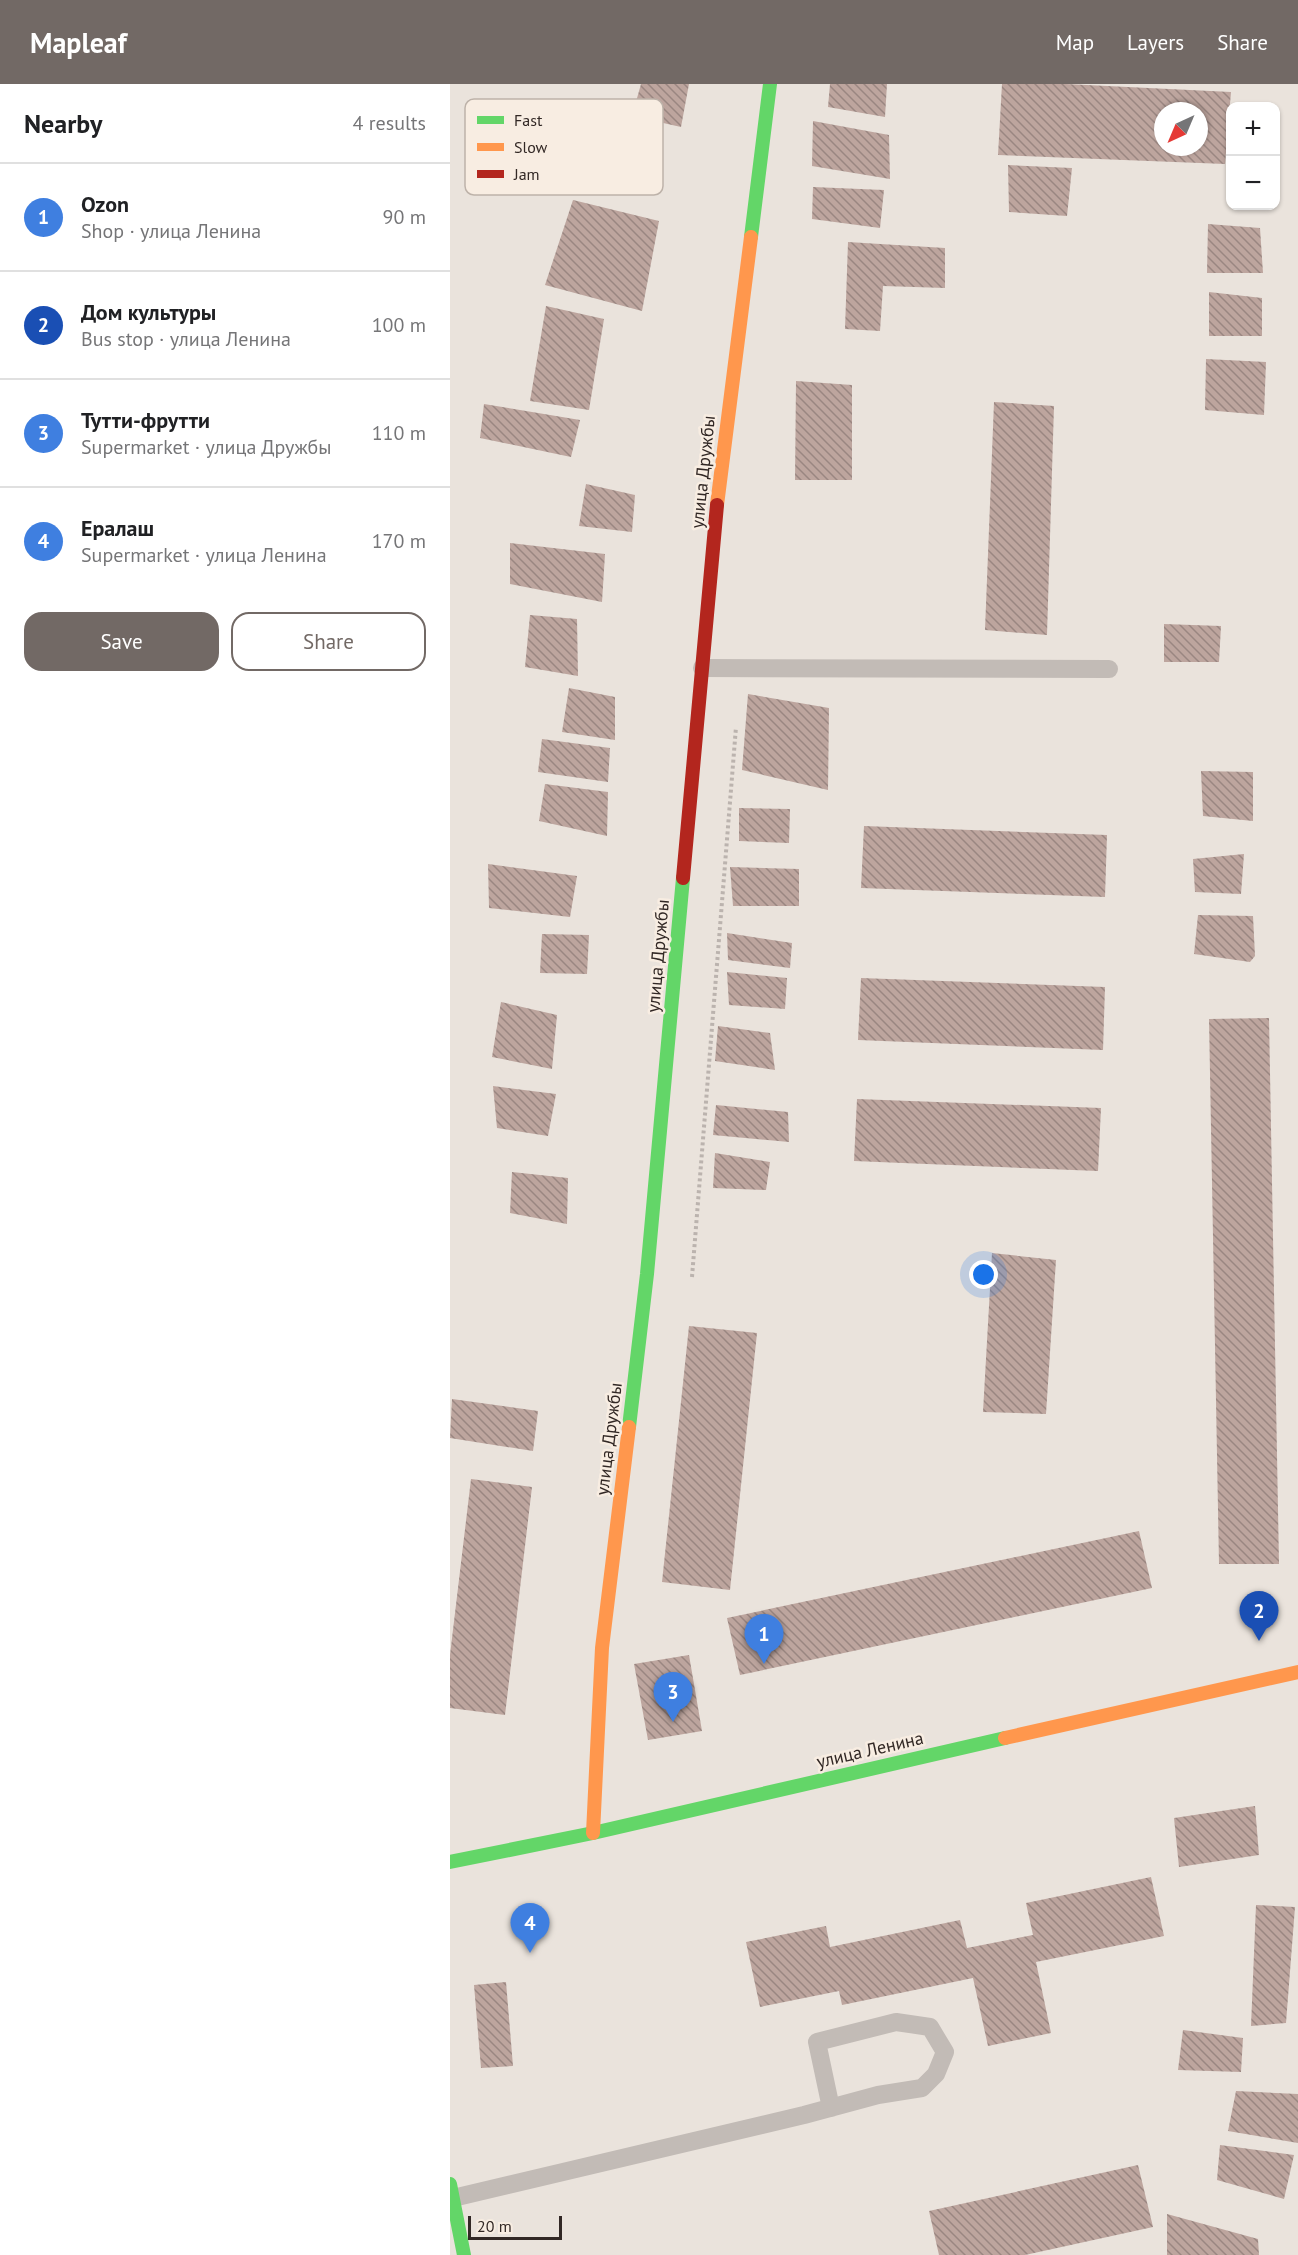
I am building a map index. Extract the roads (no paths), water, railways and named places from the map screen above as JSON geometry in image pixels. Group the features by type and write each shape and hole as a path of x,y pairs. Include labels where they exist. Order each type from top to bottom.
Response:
{"street":[{"name":"улица Дружбы","path":"593,1833 602,1648 647,1274 719,486 770,84"},
{"name":"улица Ленина","path":"450,1862 593,1833 1298,1672"},
{"path":"452,2191 464,2255"}],"lane":[{"path":"702,668 1109,669"},
{"path":"452,2191 831,2108 879,2095 922,2088 936,2074 945,2052 930,2027 896,2022 817,2042 831,2108"}],"place":[{"name":"Дом культуры","path":"1259,1641"},
{"name":"Ozon","path":"764,1664"},
{"name":"Тутти-фрутти","path":"673,1722"},
{"name":"Ералаш","path":"530,1953"}]}
